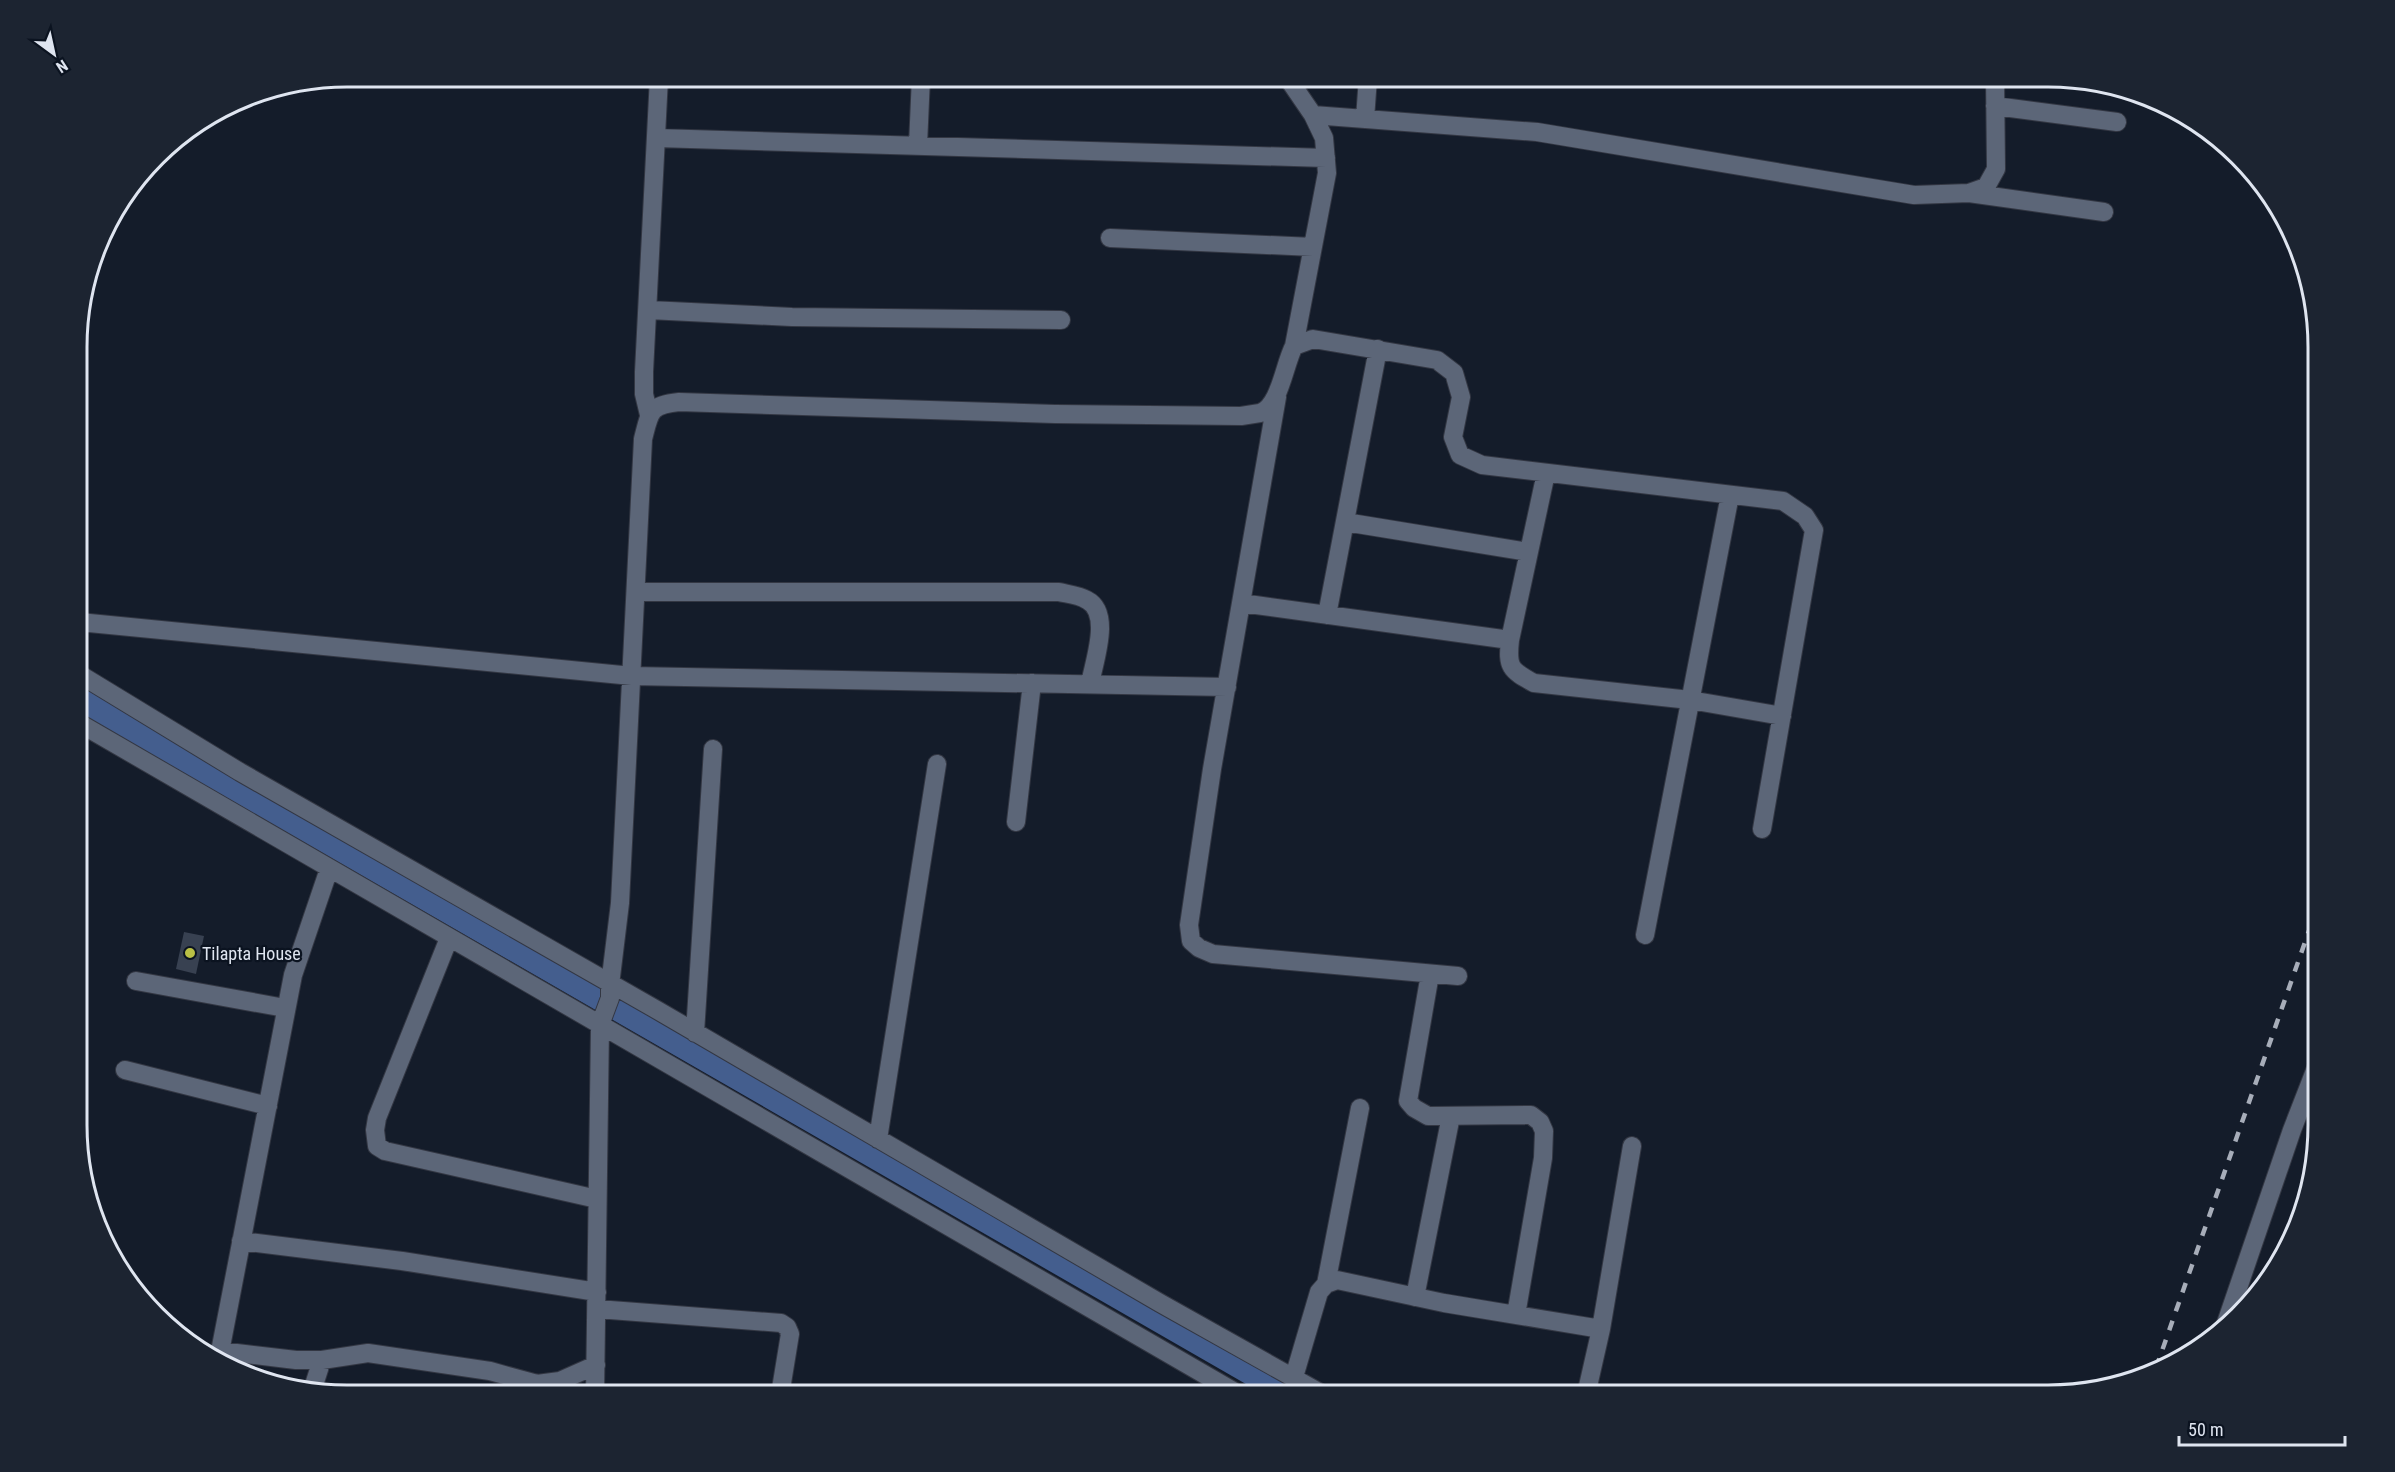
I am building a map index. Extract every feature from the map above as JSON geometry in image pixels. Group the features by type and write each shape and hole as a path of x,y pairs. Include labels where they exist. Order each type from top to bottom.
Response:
{"street":[{"path":"649,415 644,394 659,87"},
{"path":"918,145 921,87"},
{"path":"1294,87 1313,115 1324,138 1327,173 1294,346 1286,360 1277,397 1227,687 1190,925 1191,941 1199,948 1213,954 1458,976"},
{"path":"1365,119 1367,87"},
{"path":"1969,193 1986,187 1996,169 1995,87"},
{"path":"1995,106 2117,122"},
{"path":"1313,115 1537,132 1914,195 1969,193 2104,212"},
{"path":"657,138 1326,158"},
{"path":"1110,238 1313,247"},
{"path":"649,310 792,317 1061,320"},
{"path":"1294,346 1313,339 1437,360 1454,374 1461,397 1453,437 1460,456 1482,465 1783,501 1805,516 1814,530 1762,829"},
{"path":"1327,615 1378,349"},
{"path":"595,1385 601,1021 610,991 620,903 643,439 653,408 664,403 679,402 1055,414 1241,416 1263,412 1277,397"},
{"path":"1546,473 1509,640 1508,660 1517,674 1534,683 1690,700 1782,716"},
{"path":"1645,935 1730,495"},
{"path":"1345,522 1529,552"},
{"path":"636,592 1059,592 1087,600 1098,611 1101,630 1090,684"},
{"path":"1241,603 1509,640"},
{"path":"87,623 419,653 632,676 1227,687"},
{"path":"87,679 610,991 695,1033 1160,1304 1307,1385"},
{"path":"1016,822 1032,683"},
{"path":"87,728 328,869 601,1021 1223,1385"},
{"path":"695,1033 713,750"},
{"path":"878,1139 937,764"},
{"path":"220,1352 285,1008 303,942 328,869"},
{"path":"449,938 377,1118 375,1130 377,1146 385,1151 597,1199"},
{"path":"1430,974 1408,1101 1414,1108 1428,1116 1532,1115 1540,1122 1544,1131 1543,1158 1516,1315"},
{"path":"136,981 285,1008"},
{"path":"125,1070 268,1106"},
{"path":"2230,1311 2308,1089"},
{"path":"1326,1284 1360,1108"},
{"path":"1415,1297 1451,1116"},
{"path":"1588,1385 1601,1329 1632,1146"},
{"path":"241,1241 402,1261 597,1301 781,1323 787,1327 790,1334 782,1385"},
{"path":"1294,1377 1319,1292 1326,1284 1337,1280 1415,1297 1601,1329"},
{"path":"231,1357 322,1360 368,1353 490,1371 537,1384 560,1381 596,1365"},
{"path":"315,1383 322,1360"}],"building":[{"name":"Tilapta House","path":"184,932 204,936 196,974 176,969"}],"waterway":[{"path":"87,704 1272,1385"}],"railway":[{"path":"2159,1360 2308,934"}],"place":[{"name":"Tilapta House","path":"190,953"}]}
